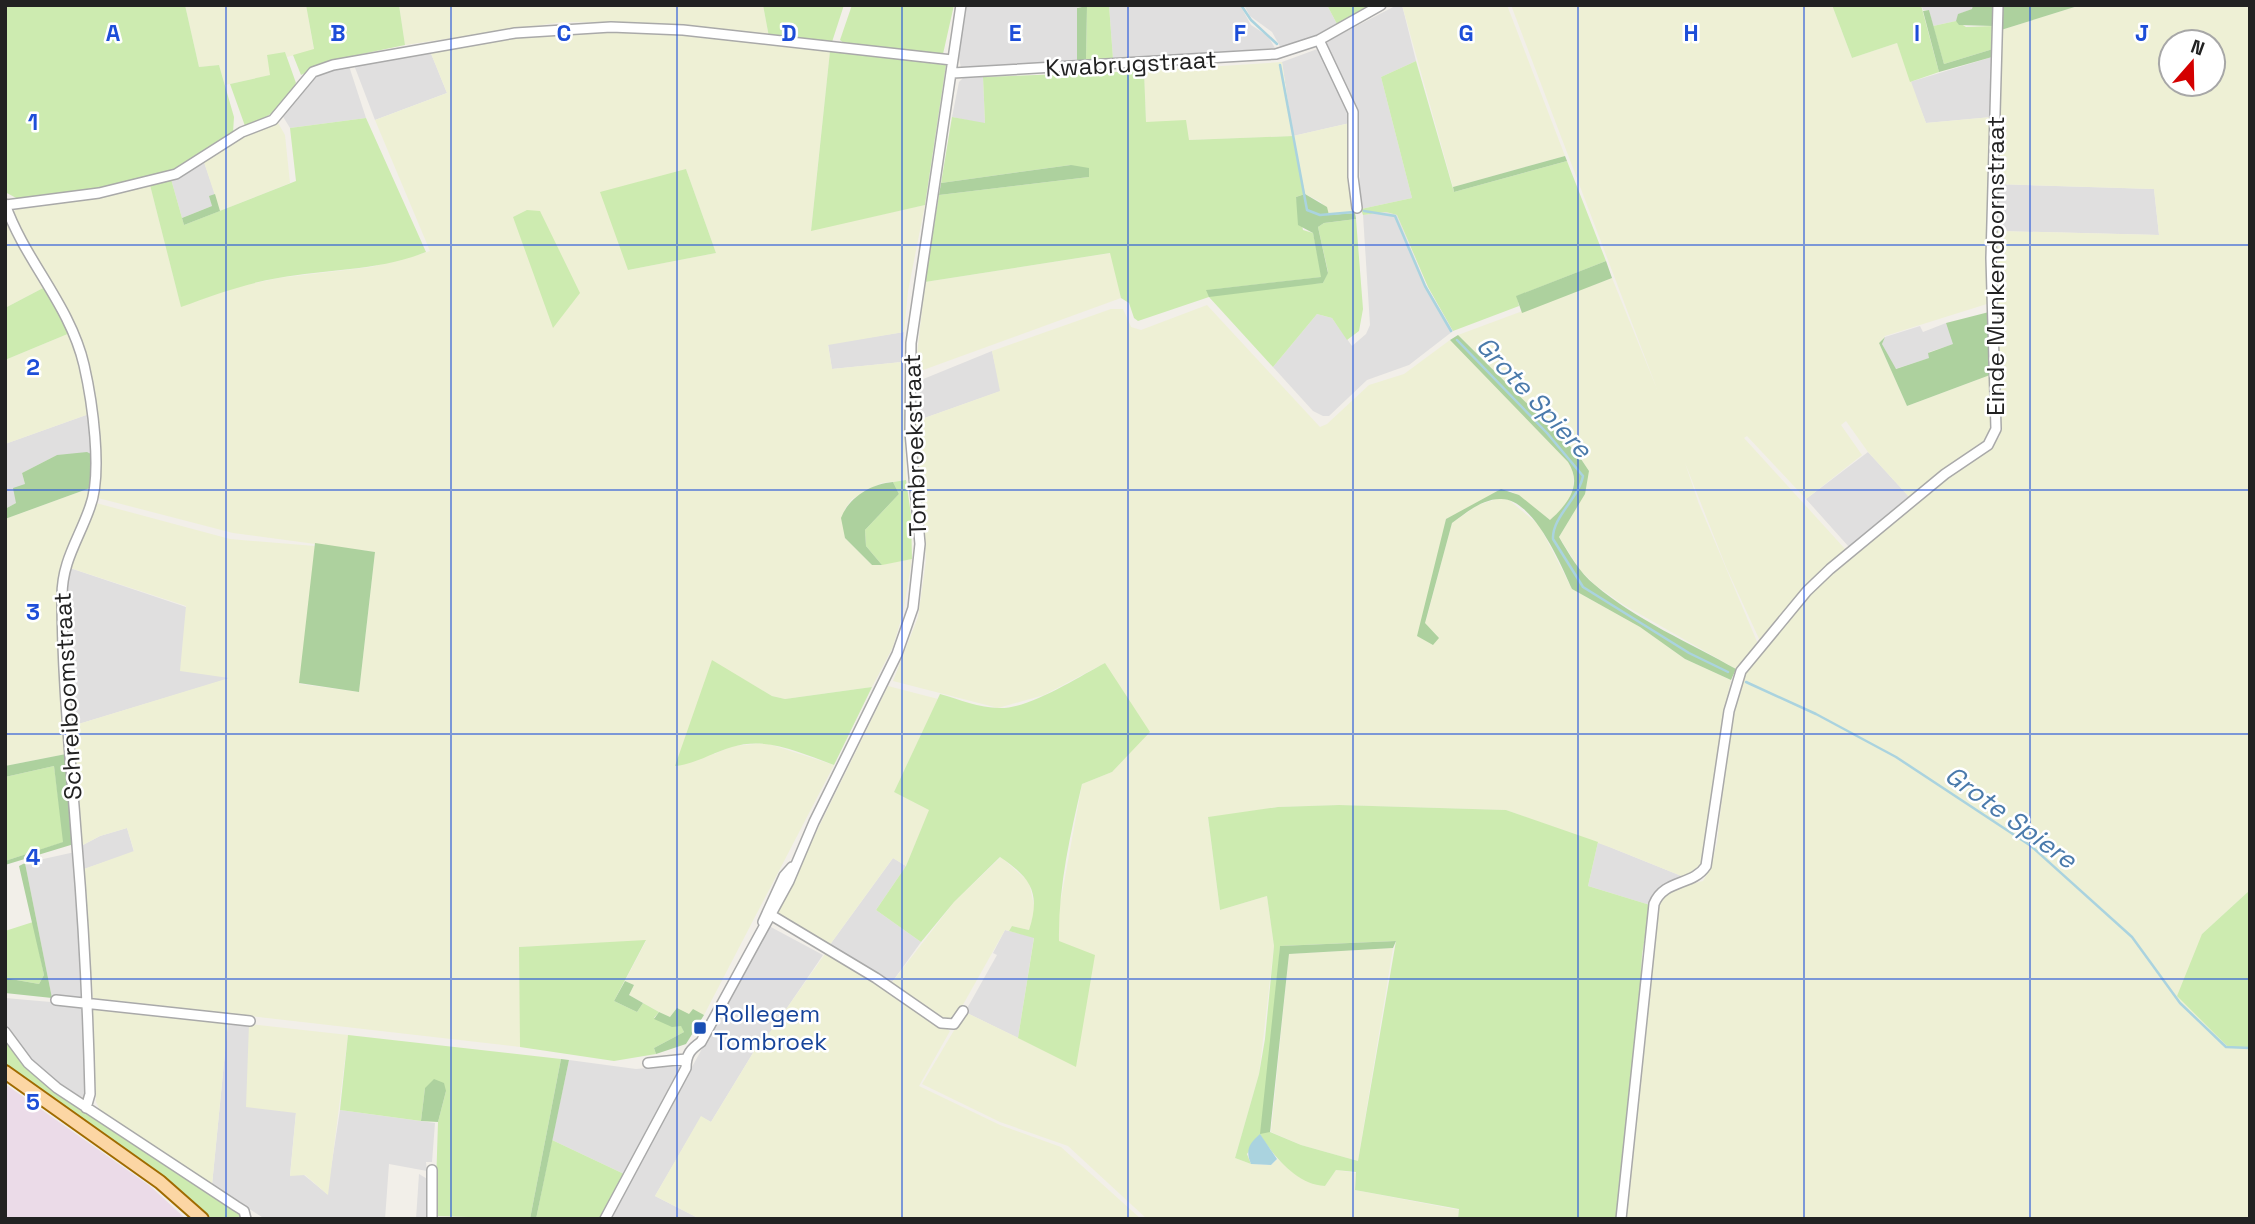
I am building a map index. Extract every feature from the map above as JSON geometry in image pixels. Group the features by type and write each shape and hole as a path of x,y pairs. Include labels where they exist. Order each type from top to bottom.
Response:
{"main road":[{"path":"5,1072 160,1182 202,1219"},
{"path":"185,1206 191,1219"}],"street":[{"name":"Tombroekstraat","path":"762,926 771,915 897,654 916,593 920,544 910,432 911,352 917,290 953,73 952,60 961,5"},
{"name":"Kwabrugstraat","path":"953,73 1276,54 1319,40 1381,5"},
{"name":"Einde Munkendoornstraat","path":"1621,1219 1654,904 1662,890 1701,874 1706,866 1729,712 1741,671 1807,591 1830,569 1945,474 1988,445 1996,429 1992,258 1998,5"},
{"path":"6,205 99,193 176,174 242,132 273,120 313,72 333,65 515,33 611,26 682,30 952,60"},
{"path":"1319,40 1353,112 1353,177 1357,208"},
{"name":"Schreiboomstraat","path":"6,205 20,242 72,327 83,364 91,415 94,480 91,505 67,556 63,570 62,594 64,682 88,1003 90,1094 86,1108"},
{"name":"Tombroekstraat","path":"605,1219 686,1068 686,1059 691,1049 701,1042 762,926 779,886 796,863"},
{"path":"771,915 876,978 941,1023 954,1024 962,1011"},
{"path":"56,1000 250,1021"},
{"path":"5,1032 35,1070 86,1108 246,1216"},
{"path":"648,1063 686,1059"},
{"path":"432,1170 432,1219"}],"shaded area":[{"path":"967,5 1081,5 1077,8 1077,61 961,68 958,54"},
{"path":"1109,5 1240,5 1251,25 1268,36 1275,48 1113,59"},
{"path":"1244,5 1327,5 1337,24 1307,40 1281,48 1272,32 1250,16"},
{"path":"1397,5 1402,5 1416,61 1381,77 1412,198 1361,209 1357,113 1324,43"},
{"path":"1921,5 1973,5 1972,9 1959,14 1956,21 1933,26 1929,10 1923,10"},
{"path":"1320,48 1349,112 1350,123 1293,136 1282,62"},
{"path":"430,51 447,93 375,120 354,65"},
{"path":"1992,57 1992,117 1926,123 1910,82"},
{"path":"349,66 366,118 290,128 282,115 314,76"},
{"path":"983,77 985,124 952,117 959,82 963,78"},
{"path":"204,162 215,194 210,197 212,206 182,218 171,179"},
{"path":"1996,184 2154,189 2159,235 1997,231"},
{"path":"1386,212 1397,215 1427,287 1453,331 1409,365 1367,380 1329,416 1323,416 1313,411 1273,367 1317,314 1332,318 1352,346 1366,334 1370,325 1363,215"},
{"path":"1946,323 1954,344 1929,352 1930,358 1895,369 1882,344 1885,337 1920,326 1923,332"},
{"path":"904,332 902,362 832,369 828,344"},
{"path":"992,351 1001,391 916,421 916,382"},
{"path":"89,414 91,454 57,455 22,473 25,484 16,503 5,509 5,444"},
{"path":"1868,452 1911,499 1849,547 1806,499"},
{"path":"67,567 186,607 231,678 72,726 65,594"},
{"path":"127,828 134,852 84,869 81,846 100,836"},
{"path":"1598,842 1684,877 1657,889 1650,905 1588,886"},
{"path":"75,852 83,999 52,998 25,863"},
{"path":"893,858 906,866 876,910 921,942 890,985 829,946"},
{"path":"769,926 823,955 770,1033 756,1048 711,1122 701,1117 655,1196 700,1219 609,1219"},
{"path":"1005,930 1034,937 1018,1038 965,1012 997,955 993,953"},
{"path":"5,998 85,1005 87,1093 83,1097 73,1095 61,1087 19,1047 5,1024"},
{"path":"228,1022 249,1024 296,1112 290,1175 304,1175 327,1194 340,1110 435,1123 432,1162 426,1162 427,1171 389,1164 385,1219 265,1219 212,1185"},
{"path":"569,1060 636,1069 681,1065 624,1174 552,1140"},
{"path":"5,1084 150,1186 186,1219 5,1219"},
{"path":"419,1174 429,1180 427,1219 416,1219"}],"green space":[{"path":"5,5 185,5 199,67 219,65 234,117 233,133 169,173 103,190 20,200 5,192"},
{"path":"185,5 306,5 314,50 287,57 285,52 267,56 271,75 225,85 219,65 199,67"},
{"path":"306,5 399,5 405,45 333,60 301,75 293,55 314,49"},
{"path":"399,5 763,5 769,37 650,23 562,22 405,45"},
{"path":"763,5 844,5 832,42 769,37"},
{"path":"852,5 954,5 943,54 845,44 840,40"},
{"path":"1081,5 1109,5 1113,59 1086,60 1087,7"},
{"path":"1327,5 1369,5 1337,24"},
{"path":"1402,5 1507,5 1565,156 1453,187"},
{"path":"1511,5 1832,5 1852,58 1897,43 1926,123 1992,117 1990,303 1885,336 1879,343 1907,406 1990,375 1992,430 1985,443 1911,499 1868,452 1846,421 1841,425 1862,455 1806,499 1747,436 1744,438 1846,550 1760,641 1726,567 1685,463 1699,504 1758,644 1736,669 1624,605 1595,585 1581,571 1559,537 1573,514 1589,471 1577,453 1458,335 1612,278 1657,389"},
{"path":"1832,5 1921,5 1939,72 1910,82 1897,43 1852,58"},
{"path":"1973,5 1993,5 1993,26 1959,25 1956,21 1958,14 1972,9"},
{"path":"2002,5 2081,5 2001,30"},
{"path":"2081,5 2250,5 2250,890 2202,934 2242,1048 2250,1049 2250,1219 1624,1219 1660,900 1668,890 1703,881 1710,869 1717,842 1732,708 1749,666 1780,626 1831,573 2000,437 1997,231 2159,235 2154,189 1996,184 2001,30"},
{"path":"1087,6 1086,60 1077,61 1077,8"},
{"path":"1929,10 1944,64 1993,49 1992,57 1939,72 1923,11"},
{"path":"1956,21 1966,27 1993,26 1993,49 1944,64 1933,26"},
{"path":"630,30 830,51 811,230 925,205 908,291 904,332 828,345 832,369 902,362 906,480 881,483 852,499 845,509 845,538 872,565 912,559 903,613 893,647 872,687 785,699 772,696 712,661 714,754 732,746 766,743 834,765 704,1015 693,1010 689,1014 670,1018 629,995 634,985 625,981 646,941 520,947 520,1047 93,998 84,869 134,851 127,828 100,836 81,846 72,726 229,678 180,671 186,606 67,567 96,503 230,539 315,546 300,684 359,692 375,552 233,533 98,498 98,450 88,366 71,317 21,237 14,211 150,185 181,306 237,287 278,278 371,267 430,251 375,120 447,93 430,51 532,33","holes":["686,169 716,253 628,270"]},
{"path":"830,51 946,65 925,205 811,231"},
{"path":"285,52 296,83 275,110 245,126 230,84 270,75 267,55"},
{"path":"1416,61 1454,192 1567,161 1606,261 1517,296 1519,306 1453,331 1428,287 1397,215 1386,212 1363,215 1361,209 1412,198 1381,77"},
{"path":"1282,62 1293,136 1189,140 1146,122 1144,71"},
{"path":"1144,71 1146,122 1186,120 1189,140 1293,136 1305,194 1296,197 1303,230 1313,233 1322,277 1207,290 1323,283 1328,272 1318,227 1324,223 1356,219 1363,309 1359,331 1347,340 1332,318 1317,314 1273,367 1209,297 1138,321 1134,318 1129,303 1121,298 1110,253 925,282 939,195 1089,177 1071,165 941,183 952,117 985,123 983,77"},
{"path":"366,118 426,252 390,263 265,280 181,307 150,185 171,179 184,225 296,181 290,128"},
{"path":"277,121 285,135 290,183 220,211 204,162 249,133"},
{"path":"1350,123 1355,213 1329,215 1321,202 1305,194 1293,136"},
{"path":"1565,156 1567,161 1454,192 1453,187"},
{"path":"1071,165 1089,168 1089,177 939,195 941,183"},
{"path":"686,169 716,253 628,270 600,192"},
{"path":"215,194 220,211 184,225 182,218 212,206 209,196"},
{"path":"1305,194 1327,207 1329,215 1355,213 1356,219 1324,223 1318,227 1328,273 1323,283 1209,297 1206,290 1321,277 1313,233 1298,225 1296,197"},
{"path":"527,210 540,211 580,293 553,328 513,217"},
{"path":"5,216 20,248 45,287 5,308"},
{"path":"1111,253 1121,298 915,373 925,282"},
{"path":"1606,261 1612,278 1522,313 1516,296"},
{"path":"45,287 70,333 5,360 5,308"},
{"path":"1207,305 1320,427 1327,424 1369,385 1404,374 1450,340 1568,462 1574,472 1573,492 1566,506 1550,520 1510,490 1446,519 1425,624 1452,523 1478,505 1499,498 1509,500 1539,525 1572,589 1640,627 1685,659 1731,680 1720,734 1710,833 1703,863 1684,877 1506,810 1339,805 1278,807 1208,818 1220,910 1267,896 1274,946 1259,1074 1235,1158 1251,1164 1271,1165 1277,1159 1299,1177 1325,1186 1336,1170 1356,1173 1355,1190 1459,1210 1458,1219 1147,1219 1068,1146 1000,1122 922,1084 965,1012 1076,1066 1059,942 1059,910 1082,784 1112,772 1105,663 1044,695 998,708 893,681 918,617 926,560 916,421 1000,391 992,351 1111,309 1123,309 1131,327 1141,330"},
{"path":"1989,312 1990,375 1907,406 1879,343 1885,337 1882,344 1896,369 1929,358 1928,353 1953,344 1946,323"},
{"path":"70,333 80,363 89,414 5,444 5,360"},
{"path":"1458,335 1577,453 1589,471 1585,494 1559,537 1579,569 1595,585 1628,609 1736,669 1731,680 1685,659 1640,627 1572,589 1553,549 1534,520 1512,501 1500,499 1481,504 1452,523 1425,623 1439,638 1433,645 1417,636 1446,519 1501,489 1519,495 1550,520 1568,501 1574,486 1568,462 1450,340"},
{"path":"87,452 91,454 90,488 5,519 5,509 16,503 13,488 25,484 22,473 57,455"},
{"path":"906,480 911,515 912,559 882,565 866,546 865,530 899,494 893,482"},
{"path":"893,482 899,494 865,530 866,546 882,565 872,565 845,538 841,518 849,504 862,493"},
{"path":"90,488 88,504 64,554 60,571 66,754 5,766 5,519"},
{"path":"315,543 375,552 359,692 299,683"},
{"path":"712,660 772,696 785,699 872,687 834,765 784,747 758,743 732,747 675,766"},
{"path":"1105,663 1150,732 1112,772 1082,784 1073,823 1063,882 1059,941 1095,955 1076,1067 1018,1038 1034,938 1009,931 1012,926 1029,930 1034,906 1031,888 1011,865 1000,857 954,902 921,942 876,910 906,866 929,810 894,792 940,694 984,707 1011,707 1054,691"},
{"path":"888,686 938,699 894,792 930,809 906,866 893,858 829,946 777,912"},
{"path":"66,754 74,844 5,865 5,861 63,842 54,766 5,777 5,766"},
{"path":"54,766 64,842 5,861 5,777"},
{"path":"1339,805 1506,810 1598,842 1588,886 1650,905 1642,955 1639,1015 1618,1219 1458,1219 1459,1209 1355,1190 1356,1172 1336,1170 1325,1186 1314,1184 1287,1168 1260,1135 1247,1154 1251,1164 1235,1158 1259,1074 1274,946 1267,896 1220,910 1208,817 1278,807","holes":["1396,941 1358,1161 1301,1145 1270,1132 1280,946"]},
{"path":"1001,857 1029,882 1035,910 1029,930 1012,926 1009,931 1005,930 960,1010 952,1022 947,1022 890,985 954,902"},
{"path":"25,863 52,998 5,993 5,978 39,984 44,975 19,866"},
{"path":"2250,890 2250,1049 2228,1047 2177,996 2202,934"},
{"path":"33,922 44,975 39,984 5,978 5,931"},
{"path":"646,940 614,1001 637,1012 643,1003 659,1012 654,1018 681,1025 684,1032 654,1048 656,1054 614,1061 520,1047 519,947"},
{"path":"1396,941 1393,948 1289,954 1270,1132 1260,1134 1280,946"},
{"path":"1393,948 1358,1161 1301,1145 1271,1132 1289,954"},
{"path":"827,951 950,1031 919,1086 1000,1125 1061,1147 1141,1219 700,1219 655,1196 701,1116 711,1122 756,1048"},
{"path":"625,981 634,985 629,995 643,1003 637,1012 614,1001"},
{"path":"95,1008 228,1022 212,1185 100,1110 96,1102 92,1011"},
{"path":"677,1008 689,1014 693,1009 704,1015 686,1044 656,1054 654,1048 684,1032 681,1026 672,1027 654,1019 659,1012 670,1017"},
{"path":"249,1024 348,1035 328,1195 305,1175 290,1176 296,1113 246,1107"},
{"path":"348,1035 561,1059 530,1219 435,1216 438,1122 446,1091 425,1088 421,1121 340,1110"},
{"path":"5,1039 21,1060 239,1212 240,1219 206,1219 157,1172 5,1063"},
{"path":"561,1059 569,1060 536,1219 530,1219"},
{"path":"434,1079 444,1083 446,1091 438,1122 421,1121 425,1088"},
{"path":"552,1140 624,1174 601,1219 536,1219"}],"water":[{"path":"1260,1134 1277,1159 1271,1165 1251,1164 1249,1159 1249,1148"}],"waterway":[{"name":"Grote Spiere","path":"1241,5 1251,20 1277,44"},
{"name":"Grote Spiere","path":"1280,65 1307,210 1320,215 1354,212"},
{"name":"Grote Spiere","path":"1364,211 1395,216 1425,286 1451,331"},
{"name":"Grote Spiere","path":"1457,340 1547,433 1583,476 1581,484 1557,523 1553,539 1583,587 1689,653 1728,672"},
{"name":"Grote Spiere","path":"1746,682 1816,714 1896,757 2031,846 2132,937 2180,1003 2226,1047 2250,1048"}],"place":[{"name":"Rollegem Tombroek","path":"700,1028"}]}
